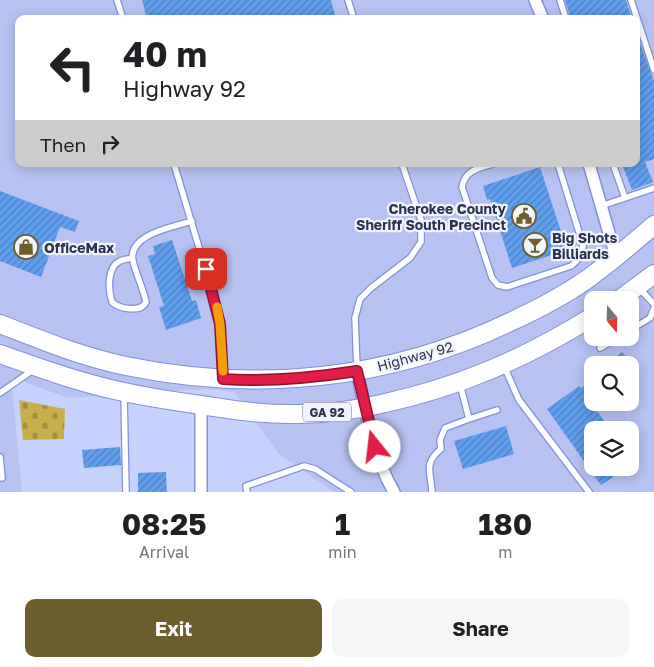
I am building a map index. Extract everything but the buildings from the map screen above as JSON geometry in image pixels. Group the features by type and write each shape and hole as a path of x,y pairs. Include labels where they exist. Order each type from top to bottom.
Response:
{"main road":[{"name":"Highway 92","path":"0,324 51,344 124,365 163,372 223,379 266,380 299,379 357,371 426,355 490,332 555,299 586,280 654,225"},
{"path":"631,291 654,274"},
{"name":"GA 92","path":"0,354 124,392 234,410 299,414 332,412 364,407 402,399 460,382 537,350 584,322"}],"street":[{"path":"535,0 541,15"},
{"path":"590,167 616,257"},
{"path":"357,371 364,407 379,459 394,492"},
{"path":"201,405 201,492"}],"lane":[{"path":"117,0 121,15"},
{"path":"348,0 353,15"},
{"path":"560,0 565,15"},
{"path":"631,0 636,15"},
{"path":"640,27 654,70"},
{"path":"175,167 215,301 220,324 223,379"},
{"path":"357,371 355,318 360,299 371,288 410,258 422,242 421,220 403,167"},
{"path":"484,167 467,174 463,180 462,187 492,278 498,284 507,287 571,266 578,261 582,254 583,245 559,167"},
{"path":"614,167 625,198"},
{"path":"601,206 654,188"},
{"path":"132,258 119,261 113,268 110,277 112,302 115,306 130,309 144,306 146,302 132,258 134,247 144,237 192,221"},
{"path":"638,286 654,306 650,318 639,325"},
{"path":"600,348 604,346"},
{"path":"504,365 519,400 589,492"},
{"path":"0,393 38,367"},
{"path":"460,382 469,419"},
{"path":"124,392 126,492"},
{"path":"432,492 428,467 432,456 441,449 440,440 446,428 496,410"},
{"path":"0,457 2,478"},
{"path":"247,492 246,486 304,466 315,469 351,492"}],"shaded area":[{"path":"0,0 654,0 654,492 334,492 279,454 234,392 207,389 68,398 11,377 22,492 0,492"}],"green space":[{"path":"19,400 65,409 64,439 23,440"}],"slow traffic":[{"path":"217,307 223,371"}],"place":[{"name":"Cherokee County Sheriff South Precinct","path":"524,216"},
{"name":"Big Shots Billiards","path":"535,245"},
{"name":"OfficeMax","path":"26,247"}],"route":[{"path":"206,269 220,324 223,379 299,379 357,371 375,447"}]}
